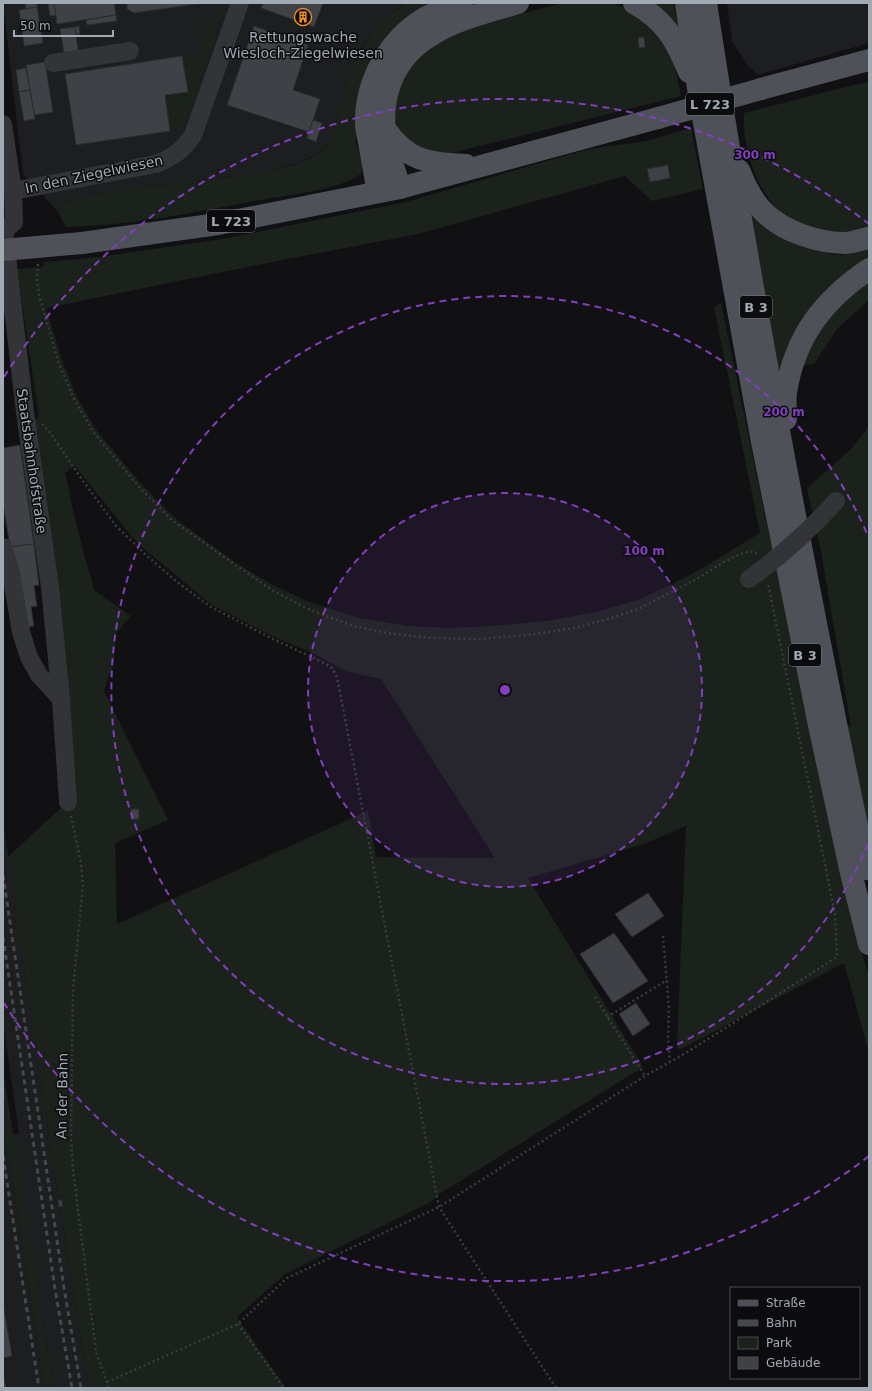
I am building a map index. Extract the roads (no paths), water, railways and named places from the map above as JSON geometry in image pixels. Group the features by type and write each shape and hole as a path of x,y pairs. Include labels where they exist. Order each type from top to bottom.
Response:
{"main road":[{"path":"378,192 366,125 367,104 373,80 385,56 394,44 405,34 423,19 462,3"},
{"path":"400,188 387,144 384,120 385,97 391,78 412,49 429,36 467,19 518,3"},
{"path":"634,3 648,11 667,29 682,55 699,95"},
{"name":"B 3","path":"686,3 699,95 747,365 817,718 851,872 869,944"},
{"name":"B 3","path":"706,3 728,146 785,468 869,885"},
{"name":"L 723","path":"3,250 82,243 218,224 400,188 485,166 762,89 863,64"},
{"path":"385,128 394,141 407,153 424,161 444,164 485,166"},
{"path":"728,146 748,191 766,214 788,229 812,238 846,243 869,238"},
{"path":"785,468 786,393 793,361 803,338 816,318 834,297 869,269"}],"street":[{"name":"In den Ziegelwiesen","path":"13,191 156,164 178,153 186,146 193,135 240,3"},
{"path":"53,63 130,51"},
{"name":"Staatsbahnhofstraße","path":"3,124 13,191 14,222 4,231 25,412 50,588 61,700 68,802"},
{"path":"749,579 769,565 802,536 836,501"},
{"path":"3,547 11,574 21,632 29,657 39,674 61,700"}],"railway":[{"path":"3,875 64,1288 81,1388"},
{"path":"3,937 55,1289 72,1388"},
{"path":"3,1156 39,1388"}],"place":[{"name":"Rettungswache Wiesloch-Ziegelwiesen","path":"303,17"}]}
